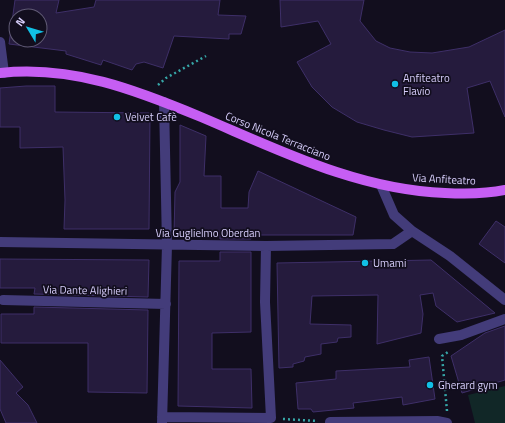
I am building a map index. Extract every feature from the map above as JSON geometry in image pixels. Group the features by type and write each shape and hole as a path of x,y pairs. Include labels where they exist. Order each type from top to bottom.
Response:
{"main road":[{"name":"Corso Nicola Terracciano","path":"2,73 41,71 88,77 147,95 309,162 352,177 381,185"},
{"name":"Via Anfiteatro","path":"381,185 425,192 461,194 505,190"}],"street":[{"path":"0,42 2,73"},
{"path":"164,102 167,245 162,420 271,418 265,302 266,246"},
{"path":"381,185 394,215 412,231 450,256 505,300"},
{"name":"Via Guglielmo Oberdan","path":"0,242 266,246 393,244 412,231"},
{"name":"Via Dante Alighieri","path":"3,300 166,304"},
{"path":"439,339 461,335 505,319"},
{"path":"330,422 437,421 447,419"}],"path":[{"path":"147,95 166,78 206,56"},
{"path":"447,419 442,356 454,348"},
{"path":"271,418 330,422"}],"green space":[{"path":"505,386 505,423 475,423 468,395"}],"building":[{"path":"15,0 59,0 56,13 94,7 96,0 220,0 218,15 246,16 241,34 229,34 229,39 174,36 163,68 144,62 136,64 132,70 103,60 101,65 66,54 66,51 42,48 48,48 48,8 14,8"},
{"name":"Anfiteatro Flavio","path":"280,0 364,0 360,21 376,41 390,48 410,52 432,53 469,47 505,30 505,117 490,81 467,88 474,133 412,137 357,122 332,107 312,87 297,62 331,44 318,21 281,27"},
{"path":"55,86 55,112 150,113 149,229 64,229 65,200 63,147 20,148 20,127 0,127 0,88"},
{"path":"180,125 206,136 204,176 221,176 221,208 248,208 249,192 258,171 356,217 353,235 251,235 251,239 220,239 220,235 174,235 175,192 180,182"},
{"path":"496,221 505,227 505,263 479,244"},
{"path":"220,252 251,252 251,332 212,333 212,369 251,369 252,408 178,406 179,261 220,261"},
{"path":"0,259 149,260 148,297 34,294 35,288 0,288"},
{"path":"431,260 495,313 457,322 436,306 433,293 420,295 423,314 421,333 377,344 378,295 312,296 310,324 351,325 351,337 338,338 337,342 321,344 321,354 305,357 304,361 293,364 293,367 279,368 277,263"},
{"path":"34,307 148,310 147,393 88,392 88,343 1,343 1,314 34,314"},
{"path":"505,326 505,380 462,393 451,356 485,333"},
{"path":"429,357 435,399 403,405 402,397 353,403 354,408 313,412 311,409 298,409 296,383 336,379 336,371 410,367 409,360"},
{"path":"0,360 23,387 16,393 28,405 37,423 6,423 0,409"}],"place":[{"name":"Anfiteatro Flavio","path":"395,84"},
{"name":"Velvet Cafè","path":"117,117"},
{"name":"Umami","path":"365,263"},
{"name":"Gherard gym","path":"430,385"}]}
